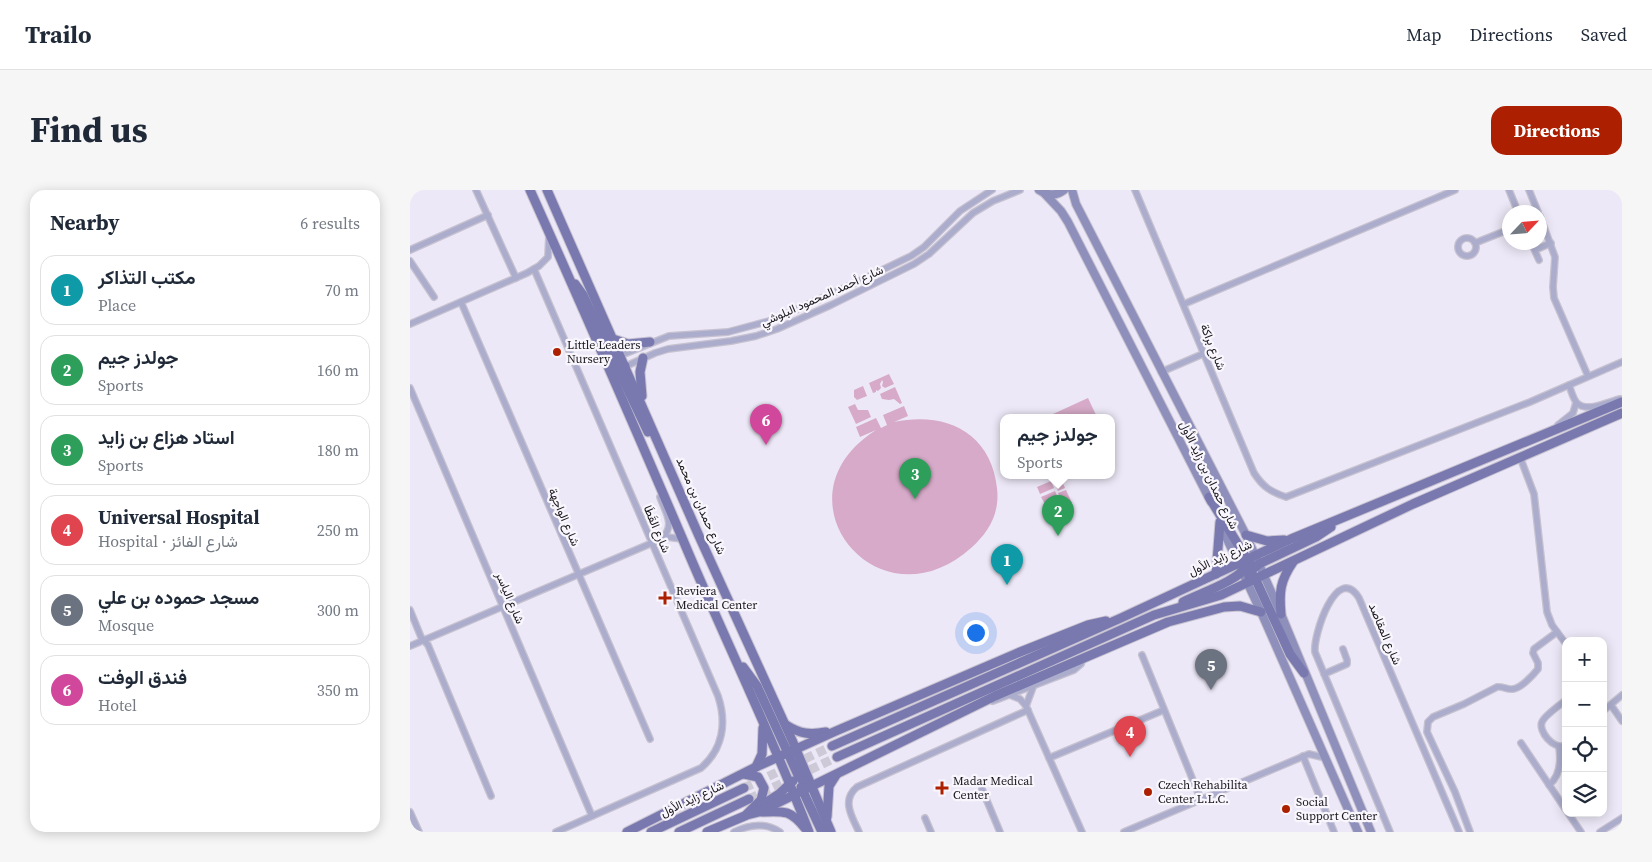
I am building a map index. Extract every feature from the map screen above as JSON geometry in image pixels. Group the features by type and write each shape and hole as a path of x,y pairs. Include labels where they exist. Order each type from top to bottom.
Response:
{"main road":[{"name":"شارع حمدان بن محمد","path":"530,190 569,278 618,369 682,539 763,723 795,779 794,795 809,832"},
{"name":"شارع حمدان بن محمد","path":"547,190 613,339 613,359 643,406 796,749 808,788 831,832"},
{"path":"1042,192 1058,194 1064,190"},
{"name":"شارع حمدان بن زايد الأول","path":"1072,190 1076,204 1246,535 1251,568 1262,612 1358,832"},
{"name":"شارع حمدان بن زايد الأول","path":"1042,192 1061,211 1068,222 1220,522 1281,614 1371,832"},
{"path":"613,339 628,344 650,342"},
{"path":"643,358 640,378 643,406"},
{"path":"618,369 651,438 660,444"},
{"name":"شارع زايد الأول","path":"837,757 1154,615 1221,595 1251,568 1291,539 1622,401"},
{"name":"شارع زايد الأول","path":"832,746 1122,618 1216,574 1293,561 1413,504 1622,413"},
{"path":"1208,497 1251,568 1290,654 1304,673"},
{"path":"1154,615 1316,537 1342,519"},
{"path":"1216,574 1220,522"},
{"path":"1246,535 1267,541 1291,539"},
{"path":"1281,614 1282,579 1293,561"},
{"path":"747,815 759,812 972,707 1168,622 1221,595"},
{"path":"1168,622 1224,607 1240,606 1262,612"},
{"path":"627,832 756,767 836,730 1088,625 1122,618"},
{"path":"736,660 757,686 782,755"},
{"path":"756,767 762,754 763,723"},
{"path":"785,724 794,730 804,733 817,734 836,730"},
{"path":"708,832 747,815 774,798 795,779 799,763 796,749"},
{"path":"742,774 758,777 764,788 760,800 747,815"},
{"path":"827,822 826,805 829,786 837,774"},
{"path":"795,779 803,781 808,788 822,832"},
{"name":"شارع زايد الأول","path":"651,832 744,788"},
{"name":"شارع زايد الأول","path":"679,832 749,799"},
{"path":"759,812 791,814 809,832"}],"street":[{"path":"476,190 516,278"},
{"name":"شارع أحمد المحمود البلوشي","path":"613,359 650,342 675,334 728,332 773,320 911,256 960,211 992,190"},
{"name":"شارع أحمد المحمود البلوشي","path":"618,369 676,347 731,341 777,329 914,264 929,254 973,213 992,201 1020,190"},
{"name":"شارع براكة","path":"1136,190 1254,473 1262,485 1271,492 1286,496 1484,420 1569,385"},
{"path":"1184,304 1455,190"},
{"path":"1509,190 1515,205"},
{"path":"1529,190 1535,205"},
{"path":"410,250 488,216"},
{"path":"410,324 516,278 545,262 548,257 549,232"},
{"path":"1475,243 1502,232"},
{"path":"1547,234 1556,263 1553,287 1554,298 1588,376"},
{"path":"1547,245 1551,243"},
{"path":"1535,250 1539,260"},
{"path":"410,261 434,297"},
{"name":"شارع القَطَا","path":"534,269 718,696 724,718 722,734 712,756 701,768 556,832"},
{"name":"شارع الواجهة","path":"461,302 650,739"},
{"path":"1161,372 1205,353"},
{"path":"1534,439 1570,417 1573,413 1576,403 1569,385 1622,362"},
{"name":"شارع الياسر","path":"410,388 592,816"},
{"path":"1576,403 1589,407 1622,401"},
{"path":"1520,457 1534,494 1547,612 1552,625 1562,639"},
{"path":"659,482 660,497 670,525 667,534 660,540"},
{"path":"410,646 652,542 671,537 682,539"},
{"name":"شارع المقاصد","path":"1390,832 1315,652 1316,637 1332,597 1338,590 1348,588 1353,590 1359,598 1459,832"},
{"path":"410,610 428,645 491,796"},
{"path":"1470,832 1455,792 1428,732 1427,724 1433,717 1497,687 1501,686 1510,689 1517,687 1538,669 1539,665 1533,650 1557,632"},
{"path":"1324,674 1346,664 1347,660 1343,649"},
{"path":"1142,655 1201,800"},
{"path":"972,707 1033,687 1074,670 1081,664 1083,658"},
{"path":"859,832 848,802 850,794 857,787 1027,708 1033,687"},
{"path":"1010,695 1018,697 1027,708 1082,832"},
{"path":"1607,708 1622,695"},
{"path":"1562,704 1543,720 1541,725 1553,744 1559,747 1562,746"},
{"path":"1611,705 1622,721"},
{"path":"1049,758 1164,710"},
{"path":"1124,832 1306,755 1314,747 1317,738"},
{"path":"1521,743 1562,804"},
{"path":"1549,785 1554,780 1559,767 1559,747"},
{"path":"1306,755 1326,758"},
{"path":"1306,755 1334,832"},
{"path":"982,789 1000,832"},
{"path":"410,812 418,832"},
{"path":"1571,817 1581,832"},
{"path":"925,818 931,832"},
{"path":"1600,832 1622,818"},
{"path":"734,832 757,825 767,826 780,832"}],"shaded area":[{"path":"889,374 894,384 885,388 882,386 882,380 881,388 878,391 876,390 873,393 869,383"},
{"path":"863,386 867,396 857,400 854,397 854,390"},
{"path":"895,387 902,403 900,404 894,399 882,399 880,394"},
{"path":"1088,398 1096,414 1053,414"},
{"path":"855,404 858,410 868,410 871,417 856,424 848,407"},
{"path":"904,406 908,416 894,422 913,419 947,423 962,430 975,440 986,453 993,469 997,488 997,506 988,529 971,548 936,570 902,574 872,565 849,545 835,519 833,488 846,458 876,430 860,437 856,427 876,418 881,428 887,425 883,415"},
{"path":"1052,479 1061,479 1065,488 1058,491"},
{"path":"1051,481 1054,488 1040,494 1037,487"},
{"path":"1066,490 1072,503 1064,507 1058,493"},
{"path":"1055,491 1058,498 1045,504 1041,497"},
{"path":"1059,500 1063,507 1049,513 1046,506"}],"tunnel":[{"path":"744,788 832,746"},
{"path":"749,799 837,757"}],"place":[{"name":"Little Leaders Nursery","path":"557,352"},
{"name":"فندق الوفت","path":"766,445"},
{"name":"استاد هزاع بن زايد","path":"915,499"},
{"name":"جولدز جيم","path":"1058,536"},
{"name":"مكتب التذاكر","path":"1007,585"},
{"name":"Reviera Medical Center","path":"665,598"},
{"name":"مسجد حموده بن علي","path":"1211,690"},
{"name":"Universal Hospital","path":"1130,757"},
{"name":"Madar Medical Center","path":"942,788"},
{"name":"Czech Rehabilita Center L.L.C.","path":"1148,792"},
{"name":"Social Support Center","path":"1286,809"}]}
